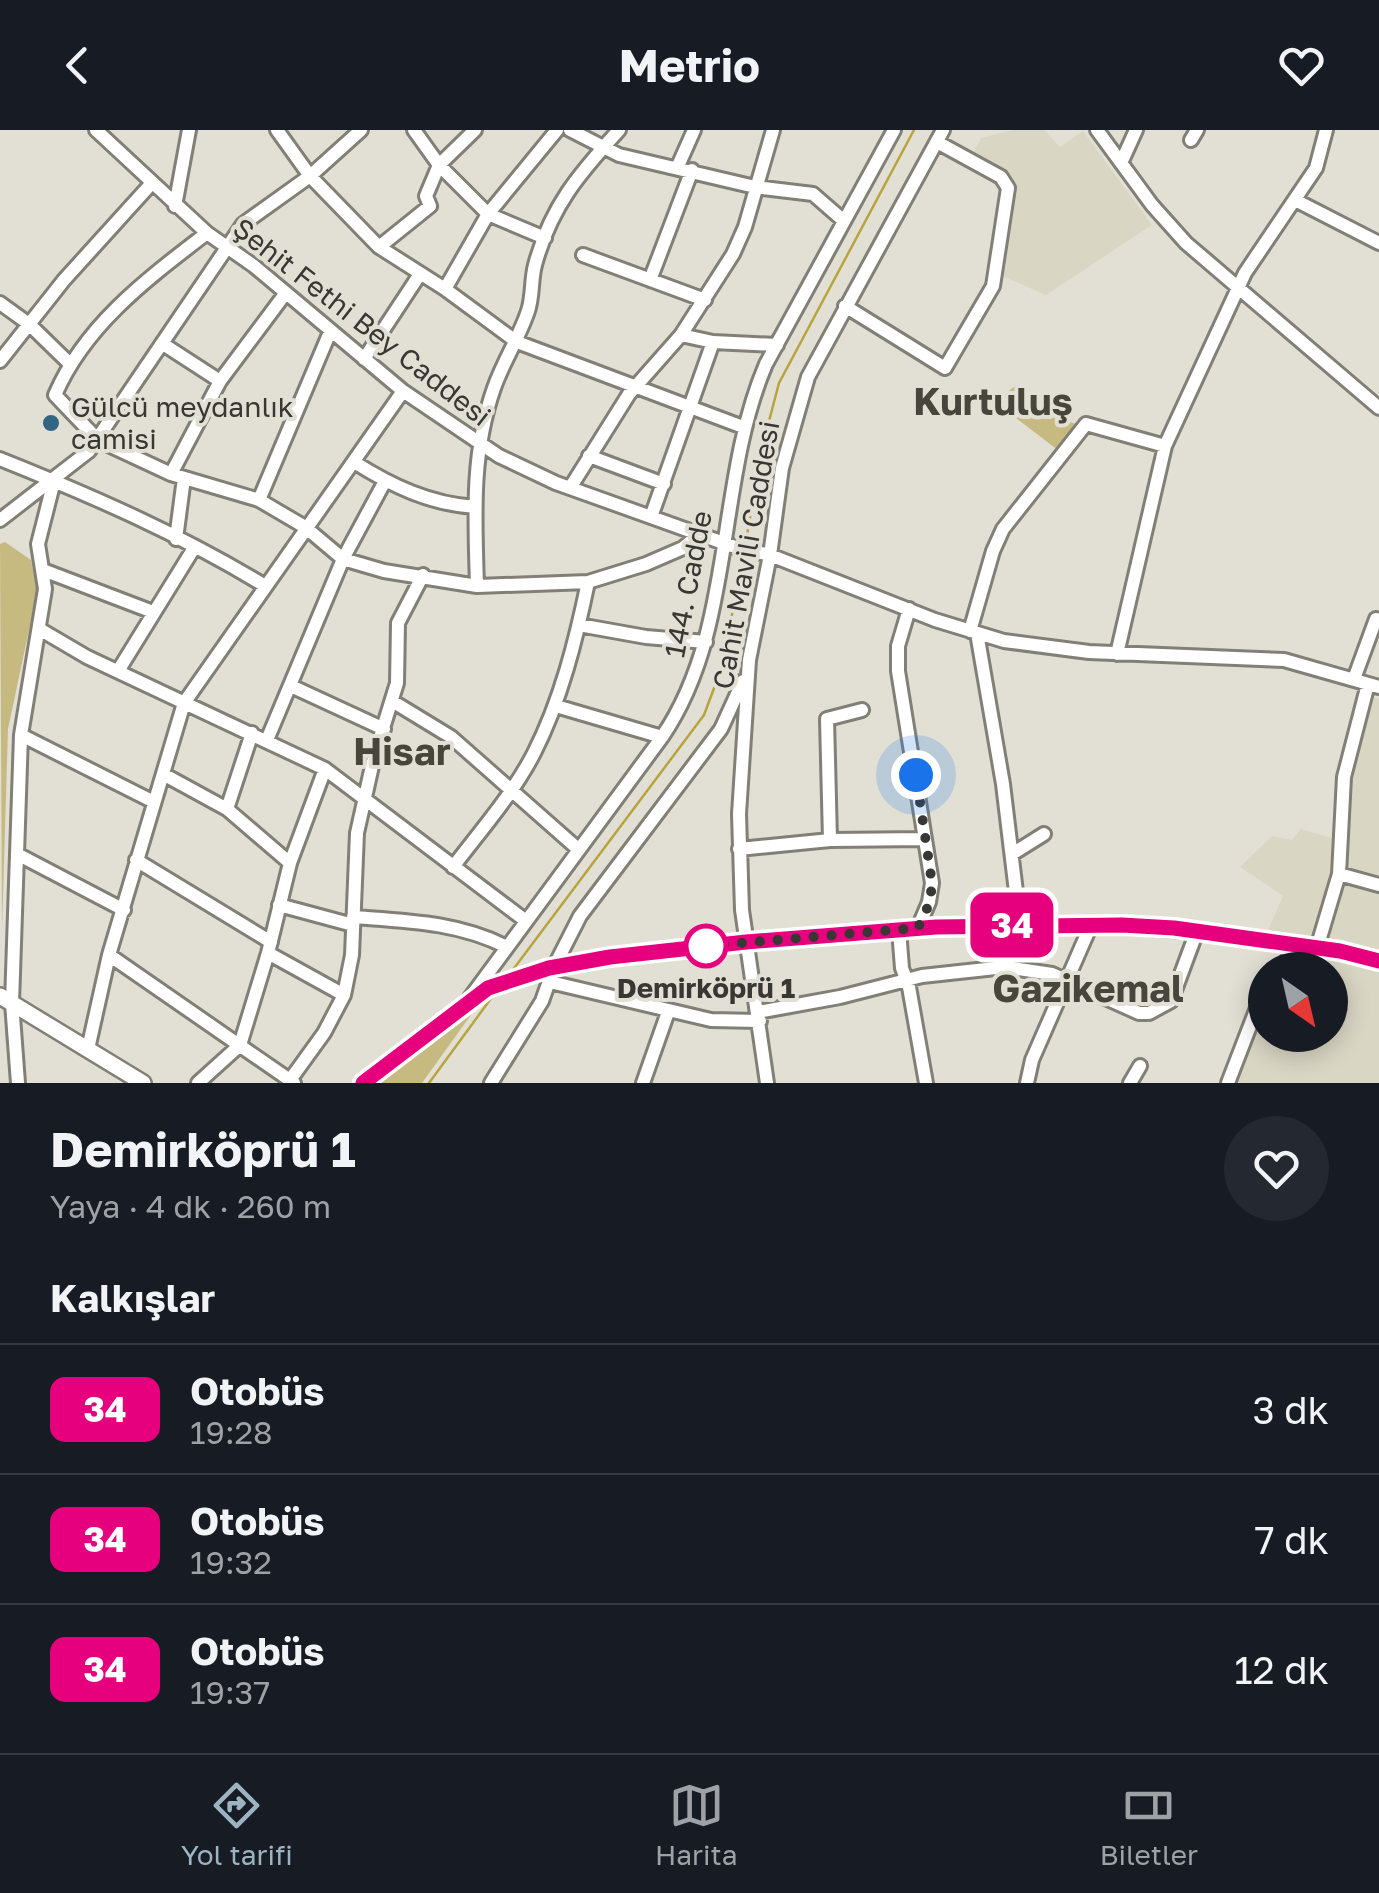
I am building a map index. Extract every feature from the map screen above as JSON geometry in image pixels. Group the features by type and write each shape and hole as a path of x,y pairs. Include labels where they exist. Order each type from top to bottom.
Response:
{"main road":[{"path":"467,1001 488,988 548,973 746,942 918,928 1157,926 1310,947 1379,961"},
{"path":"6,999 142,1083"},
{"name":"144. Cadde","path":"363,1083 467,1001"}],"street":[{"name":"Şehit Fethi Bey Caddesi","path":"96,130 207,233 403,391 478,444 526,470 974,632 1035,647 1284,660 1367,683"},
{"path":"176,206 190,130"},
{"path":"277,130 310,176 378,248 445,289 517,342 744,427"},
{"path":"0,520 54,481 98,440 248,219 310,176 361,130"},
{"path":"414,130 439,165 488,214 545,238"},
{"path":"378,248 430,206 426,196 439,165 475,130"},
{"path":"445,289 488,214 557,130"},
{"path":"570,130 602,149 755,187 813,194 844,222"},
{"path":"477,586 478,444 495,385 517,342 530,304 534,267 552,216 567,189 619,130"},
{"path":"650,280 694,130"},
{"path":"570,488 639,385 705,300 746,228 773,130"},
{"name":"144. Cadde","path":"467,1001 662,737 692,682 706,642 727,544 744,427 758,382 894,130"},
{"path":"1097,130 1168,224 1237,289 1379,408"},
{"path":"1122,163 1136,130"},
{"path":"1116,654 1166,446 1237,289 1316,168 1326,130"},
{"path":"845,306 945,368 993,286 1008,192 1000,177 940,136"},
{"name":"Cahit Mavili Caddesi","path":"767,1083 746,942 738,850 749,660 765,554 794,417 808,377 940,136"},
{"path":"0,361 64,280 152,184"},
{"path":"1294,200 1379,243"},
{"path":"207,233 99,325 69,363 55,395 98,440 177,476 259,500 306,527 343,559 384,572 477,586 588,582 671,554 700,534"},
{"path":"582,255 705,300"},
{"path":"364,359 420,274"},
{"path":"176,539 177,476 220,380 286,294"},
{"path":"0,303 30,324 69,363"},
{"path":"259,500 330,332"},
{"path":"681,335 713,342 777,345"},
{"path":"652,517 713,342"},
{"path":"163,344 220,380"},
{"path":"88,1050 109,955 184,703 403,391"},
{"path":"1020,925 1012,854 974,632 998,539 1086,424 1166,446"},
{"path":"589,456 664,484"},
{"path":"0,459 176,539 265,586"},
{"path":"354,462 385,481 443,505 475,507"},
{"path":"18,1083 6,999 21,734 45,589 38,544 54,481"},
{"path":"267,740 343,559 385,481"},
{"path":"118,672 194,548"},
{"path":"43,570 153,612"},
{"path":"109,955 292,1082 344,995 352,955 357,833 397,683 398,623 423,576"},
{"path":"453,867 512,790 534,754 556,706 588,582"},
{"path":"908,609 898,646 898,671 932,889 918,928"},
{"path":"1303,952 1310,947 1339,874 1344,777 1367,683 1376,619"},
{"path":"579,625 646,637 706,642"},
{"path":"41,630 118,672 324,769 526,920"},
{"path":"491,1083 538,1009 548,973 588,903 729,716 749,660"},
{"path":"290,686 384,730"},
{"path":"392,701 452,737 578,850"},
{"path":"556,706 662,737"},
{"path":"830,840 827,718 862,710"},
{"path":"227,809 252,733"},
{"path":"21,734 154,802"},
{"path":"198,1083 240,1045 290,864 324,769"},
{"path":"164,774 227,809 290,864"},
{"path":"1012,854 1044,834"},
{"path":"738,850 830,840 925,838"},
{"path":"17,854 124,910"},
{"path":"136,860 344,995"},
{"path":"1339,874 1379,886"},
{"path":"280,905 353,921 453,927 478,932 507,946"},
{"path":"1026,1083 1032,1060 1091,925"},
{"path":"899,930 926,1083"},
{"path":"548,973 668,1012 721,1022 906,979 1005,967 1067,980 1142,1014 1169,1003 1198,931"},
{"path":"643,1083 668,1012"},
{"path":"1228,1083 1248,1031"},
{"path":"1130,1083 1140,1066"}],"shaded area":[{"path":"1013,130 1044,130 1060,147 1083,131 1152,225 1046,295 1000,275 1014,187 1007,173 972,155 981,138"},
{"path":"1015,386 1040,412 1079,425 1059,451 995,402"},
{"path":"5,542 31,560 37,592 8,729 2,930 0,544"},
{"path":"1367,695 1379,699 1379,1083 1236,1083 1248,1048 1248,1052 1348,1052 1348,952 1308,952 1309,942 1266,935 1283,896 1240,867 1272,836 1292,840 1301,829 1335,839"},
{"path":"481,1001 422,1083 377,1083"}],"waterway":[{"path":"745,546 764,440 779,383 914,130"},
{"path":"509,975 704,715 723,664 743,554"},
{"path":"429,1083 495,993"}],"bus line":[{"name":"34","path":"363,1083 488,988 549,968 610,957 936,927 1122,925 1174,928 1340,951 1379,961"}],"place":[{"name":"Gülcü meydanlık camisi","path":"51,423"},
{"name":"Demirköprü 1","path":"706,946"}],"district":[{"name":"Kurtuluş","path":"993,402"},
{"name":"Hisar","path":"402,752"},
{"name":"Gazikemal","path":"1088,989"}],"route":[{"path":"706,946 918,928 930,902 932,883 916,775"}]}
